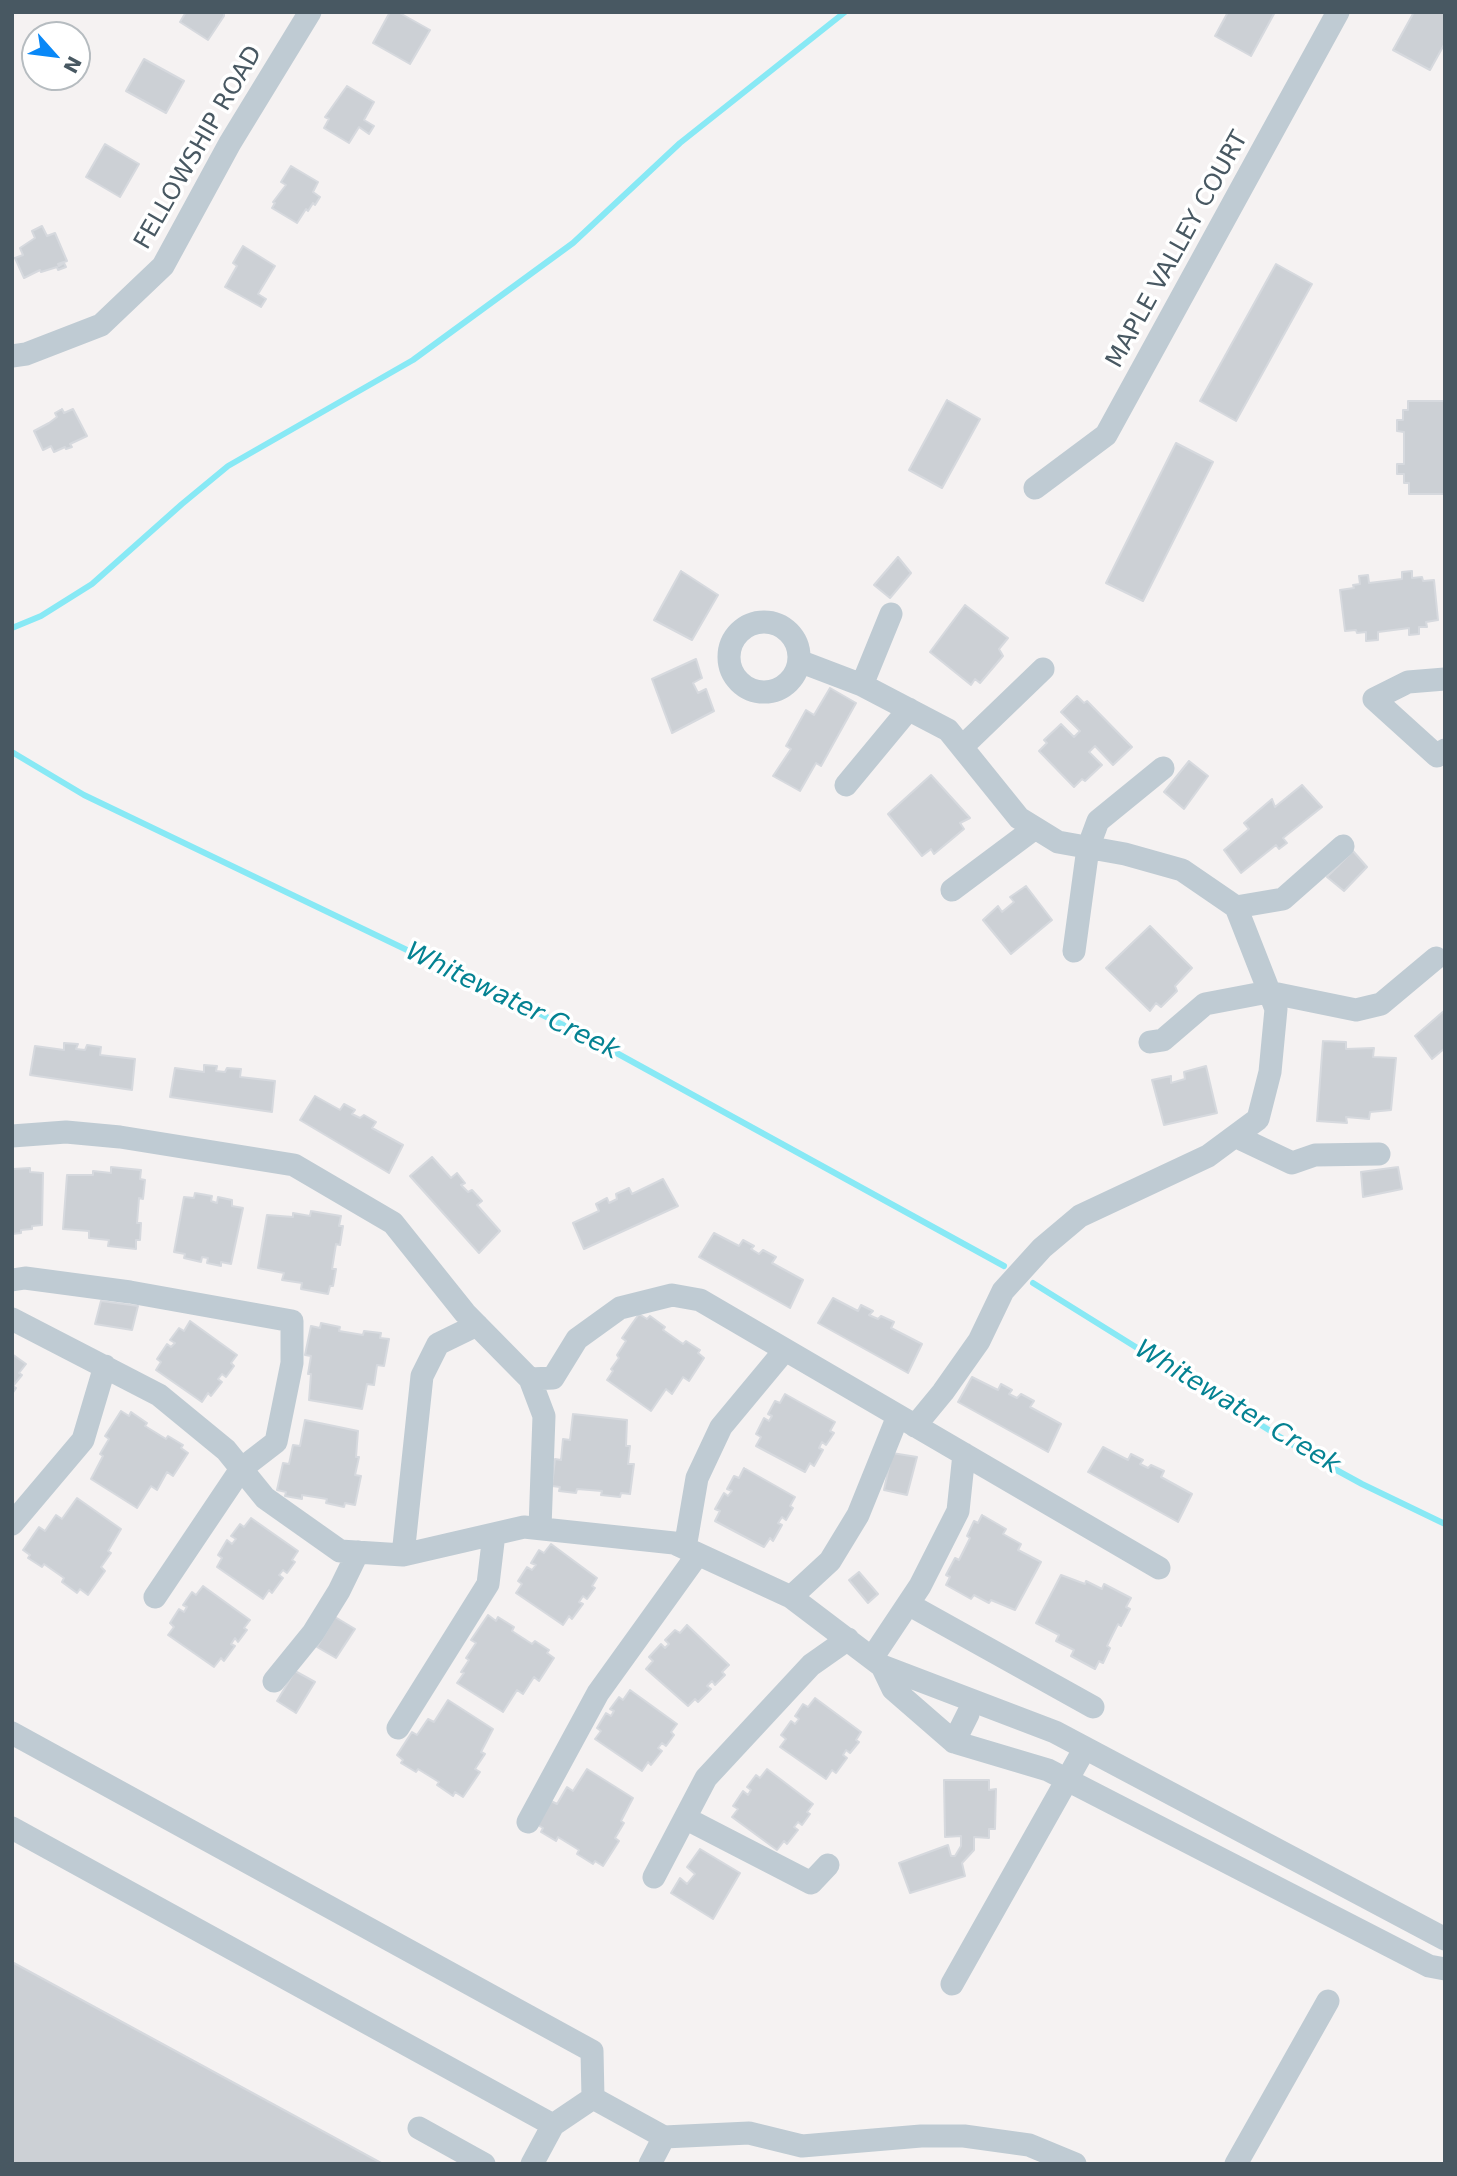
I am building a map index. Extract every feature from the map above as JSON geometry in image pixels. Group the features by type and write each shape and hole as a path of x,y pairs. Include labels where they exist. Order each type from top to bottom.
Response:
{"street":[{"name":"FELLOWSHIP ROAD","path":"12,356 26,354 101,325 163,266 230,143 310,12"},
{"name":"MAPLE VALLEY COURT","path":"1035,488 1106,435 1338,12"},
{"path":"862,685 891,614"},
{"path":"792,1597 830,1561 858,1515 907,1421 943,1392 979,1341 1003,1292 1042,1248 1080,1216 1208,1156 1258,1119 1270,1072 1276,1009 1236,908 1182,870 1125,854 1058,842 1018,818 948,730 862,685 799,661"},
{"path":"963,746 1043,669"},
{"path":"1441,753 1374,699 1408,682 1445,679"},
{"path":"846,785 909,709"},
{"path":"1074,951 1088,848 1098,821 1163,768"},
{"path":"952,890 1035,828"},
{"path":"1236,908 1283,900 1343,846"},
{"path":"1150,1042 1163,1040 1205,1004 1268,992 1356,1010 1381,1004 1436,958"},
{"path":"12,1136 66,1132 106,1136 294,1165 393,1223 465,1314 530,1379 544,1416 540,1528"},
{"path":"1235,1136 1292,1163 1315,1155 1379,1154"},
{"path":"12,1280 25,1278 130,1292 292,1321 292,1363 276,1442 241,1469 155,1597"},
{"path":"530,1379 553,1378 578,1339 620,1308 671,1296 700,1300 1160,1567"},
{"path":"12,1319 159,1395 226,1450 264,1499 340,1551 403,1555 524,1527 674,1543 792,1597 877,1662 1047,1729 1445,1939"},
{"path":"403,1555 422,1376 439,1344 477,1325"},
{"path":"528,1822 598,1693 691,1551 697,1478 721,1427 785,1350"},
{"path":"12,1524 83,1440 105,1366"},
{"path":"877,1662 958,1511 964,1454"},
{"path":"398,1728 488,1584 494,1534"},
{"path":"274,1681 313,1633 339,1591 358,1552"},
{"path":"908,1604 1093,1707"},
{"path":"654,1877 706,1778 811,1665 848,1639"},
{"path":"877,1662 893,1689 954,1742 1048,1770 1440,1971"},
{"path":"945,1690 968,1714 1047,1729"},
{"path":"954,1742 968,1714"},
{"path":"12,1733 592,2051 593,2098"},
{"path":"952,1984 1085,1748"},
{"path":"685,1818 811,1883 828,1865"},
{"path":"12,1828 553,2125"},
{"path":"1255,1877 1272,1846"},
{"path":"1411,1921 1445,1927"},
{"path":"1236,2164 1328,2001"},
{"path":"532,2164 553,2125 593,2098"},
{"path":"593,2098 664,2137 749,2133 795,2155 921,2136 964,2136 1029,2145 1075,2164"},
{"path":"419,2128 484,2164"},
{"path":"650,2164 664,2137"}],"building":[{"path":"186,12 224,12 224,16 208,40 180,22"},
{"path":"390,12 398,12 430,30 410,64 373,43"},
{"path":"1228,12 1275,12 1251,56 1215,36"},
{"path":"1414,12 1445,12 1445,43 1430,70 1393,50"},
{"path":"144,59 184,81 166,113 126,91"},
{"path":"347,86 374,102 364,120 374,126 369,134 359,127 349,143 324,128 329,119 325,117"},
{"path":"105,144 139,164 120,197 86,177"},
{"path":"291,166 318,182 313,192 320,197 308,211 306,209 297,223 272,208 275,203 273,202 286,185 281,182"},
{"path":"42,226 47,236 55,233 67,261 58,264 59,266 64,263 66,267 41,272 40,270 24,278 15,258 23,255 20,248 35,238 32,231"},
{"path":"243,246 275,266 258,294 266,299 261,307 225,287 237,266 233,263"},
{"path":"1276,264 1312,284 1236,421 1200,401"},
{"path":"947,400 980,419 942,488 909,470"},
{"path":"1408,401 1445,401 1445,494 1409,494 1409,483 1404,483 1404,474 1397,474 1397,464 1404,464 1404,432 1397,431 1397,420 1403,420 1403,410 1408,410"},
{"path":"62,409 64,413 73,409 87,436 70,444 72,447 66,449 65,447 54,452 51,446 43,450 34,431 57,417 55,413"},
{"path":"1176,443 1213,462 1143,601 1106,583"},
{"path":"898,557 911,573 890,598 874,585"},
{"path":"681,571 718,595 692,640 654,620"},
{"path":"1412,571 1412,578 1434,580 1438,620 1426,622 1427,627 1419,627 1419,634 1409,635 1409,628 1378,632 1378,640 1366,641 1366,632 1345,631 1340,590 1354,588 1353,585 1360,584 1359,576 1368,575 1369,583 1402,579 1402,572"},
{"path":"965,605 1008,638 999,649 1003,656 980,683 975,679 971,685 930,652"},
{"path":"696,659 702,678 693,683 698,693 706,689 714,711 672,733 652,679"},
{"path":"830,688 856,703 821,766 816,763 800,791 773,776 791,749 786,746 806,710 814,715"},
{"path":"1077,696 1084,703 1087,701 1132,747 1113,765 1095,746 1089,752 1102,765 1074,787 1039,751 1047,743 1044,740 1061,724 1074,737 1080,731 1061,712"},
{"path":"1189,761 1208,776 1184,809 1164,792"},
{"path":"931,775 970,818 960,823 964,829 934,854 931,849 922,856 888,814"},
{"path":"1302,785 1322,807 1283,838 1287,843 1279,849 1276,845 1241,873 1224,850 1249,829 1244,823 1272,799 1275,807"},
{"path":"1353,851 1367,867 1344,891 1327,877"},
{"path":"1026,886 1052,920 1011,954 983,920 998,906 1002,912 1014,902 1010,897"},
{"path":"1150,926 1192,968 1175,986 1177,991 1161,1007 1156,1003 1150,1011 1106,968"},
{"path":"1445,1010 1445,1048 1432,1059 1415,1036"},
{"path":"1323,1041 1346,1042 1346,1049 1374,1048 1373,1057 1396,1058 1391,1110 1370,1112 1369,1119 1346,1117 1347,1123 1317,1121"},
{"path":"64,1043 78,1044 76,1049 85,1050 87,1045 101,1047 100,1055 135,1059 132,1090 30,1075 35,1046 64,1050"},
{"path":"204,1065 217,1066 216,1071 225,1072 227,1068 241,1069 240,1077 275,1081 272,1112 170,1097 175,1068 204,1072"},
{"path":"1206,1066 1217,1113 1164,1125 1152,1080 1171,1076 1171,1083 1185,1079 1184,1072"},
{"path":"315,1096 340,1110 344,1104 355,1110 352,1114 360,1118 364,1115 376,1122 372,1128 403,1145 389,1173 300,1120"},
{"path":"432,1157 451,1178 457,1173 465,1183 461,1185 468,1192 472,1190 482,1201 477,1205 500,1231 479,1253 410,1176"},
{"path":"12,1164 13,1169 30,1168 30,1172 43,1173 42,1225 12,1234"},
{"path":"111,1167 141,1170 140,1179 145,1180 143,1199 139,1198 137,1223 141,1223 140,1240 136,1240 136,1249 108,1246 109,1240 89,1238 89,1231 63,1229 67,1175 93,1175 93,1171 111,1173"},
{"path":"1398,1167 1402,1189 1363,1197 1361,1172"},
{"path":"663,1179 678,1206 584,1249 573,1223 599,1211 596,1204 607,1198 609,1203 617,1199 616,1194 629,1188 632,1194"},
{"path":"195,1193 212,1196 211,1201 217,1203 218,1197 232,1200 232,1206 243,1208 231,1264 221,1262 221,1266 207,1263 208,1258 202,1257 201,1262 184,1258 185,1254 174,1252 184,1197 194,1198"},
{"path":"311,1211 341,1216 339,1226 343,1226 340,1245 336,1244 332,1269 336,1269 333,1286 330,1286 328,1294 301,1289 302,1283 282,1280 284,1273 258,1268 267,1215 293,1217 293,1213 310,1216"},
{"path":"714,1233 739,1246 743,1240 754,1246 751,1249 759,1254 763,1250 776,1257 772,1263 803,1280 790,1308 699,1257"},
{"path":"833,1298 858,1311 861,1305 873,1311 869,1315 878,1319 881,1316 894,1322 891,1328 922,1344 908,1373 818,1323"},
{"path":"101,1301 138,1306 132,1330 95,1324"},
{"path":"639,1314 647,1319 650,1316 665,1327 663,1330 683,1344 686,1341 700,1350 698,1353 704,1358 689,1381 683,1377 672,1394 666,1389 651,1411 607,1380 626,1341 622,1338"},
{"path":"190,1321 237,1355 231,1363 234,1366 226,1377 222,1374 218,1379 222,1382 211,1396 208,1393 202,1402 156,1370 161,1362 157,1359 167,1344 171,1347 175,1343 170,1340 179,1328 184,1331"},
{"path":"321,1323 340,1327 339,1331 363,1335 364,1331 381,1333 380,1338 389,1339 384,1366 377,1365 374,1385 367,1384 362,1409 309,1400 311,1374 308,1374 311,1356 305,1355 311,1326 320,1328"},
{"path":"12,1354 26,1364 19,1373 22,1375 13,1386 16,1388 12,1394"},
{"path":"972,1377 998,1390 1001,1384 1012,1390 1009,1394 1017,1398 1021,1394 1034,1401 1030,1407 1061,1424 1048,1452 958,1402"},
{"path":"785,1394 835,1422 830,1431 834,1433 826,1445 822,1442 819,1448 823,1450 814,1466 810,1463 805,1472 756,1446 761,1437 756,1434 764,1418 769,1421 772,1416 768,1414 775,1401 780,1403"},
{"path":"121,1411 129,1416 131,1412 147,1423 145,1426 166,1439 168,1436 183,1445 181,1448 188,1453 173,1476 167,1472 157,1490 151,1486 137,1508 91,1479 109,1439 105,1436"},
{"path":"573,1414 627,1420 626,1446 630,1446 628,1464 634,1464 630,1494 621,1493 620,1497 601,1495 602,1491 577,1489 576,1493 559,1491 560,1487 552,1486 555,1459 561,1460 563,1439 570,1440"},
{"path":"305,1420 358,1431 356,1457 359,1457 355,1475 361,1476 355,1505 345,1503 344,1507 326,1503 327,1499 302,1495 302,1499 285,1496 286,1492 277,1490 283,1463 289,1464 293,1445 300,1446"},
{"path":"1103,1447 1128,1460 1131,1454 1143,1460 1140,1464 1148,1468 1151,1465 1164,1471 1161,1477 1192,1494 1178,1522 1088,1472"},
{"path":"892,1453 917,1457 907,1495 884,1490"},
{"path":"744,1468 795,1497 790,1506 793,1508 786,1520 782,1517 778,1523 782,1525 773,1541 770,1538 764,1547 715,1521 720,1511 715,1509 724,1493 728,1496 732,1491 727,1489 734,1476 739,1478"},
{"path":"77,1498 121,1529 108,1551 111,1553 101,1567 105,1571 88,1595 80,1589 77,1593 62,1582 64,1578 44,1564 42,1567 28,1558 30,1555 23,1550 39,1527 45,1531 56,1515 62,1519"},
{"path":"982,1515 1006,1529 1003,1534 1021,1544 1018,1550 1041,1562 1015,1610 991,1600 989,1603 974,1595 971,1599 946,1585 950,1577 946,1575 955,1558 959,1560 970,1538 967,1536 974,1521 978,1523"},
{"path":"251,1518 298,1551 292,1560 295,1562 287,1573 283,1570 279,1575 283,1578 272,1593 269,1590 263,1599 217,1567 222,1558 218,1555 227,1540 232,1544 236,1539 231,1536 240,1524 244,1527"},
{"path":"551,1544 597,1578 592,1586 595,1588 587,1599 583,1596 579,1602 583,1604 572,1619 569,1616 563,1625 516,1593 522,1584 518,1581 527,1567 532,1570 536,1565 531,1563 539,1550 544,1553"},
{"path":"859,1572 878,1594 868,1603 849,1580"},
{"path":"1061,1575 1085,1584 1086,1581 1102,1589 1104,1584 1131,1598 1126,1607 1130,1609 1121,1626 1118,1624 1107,1646 1110,1648 1103,1663 1099,1661 1095,1669 1071,1656 1074,1650 1056,1641 1059,1635 1036,1623"},
{"path":"203,1586 250,1620 244,1628 247,1630 238,1642 235,1638 231,1644 235,1646 224,1661 221,1658 214,1667 168,1635 174,1627 170,1623 179,1609 184,1612 187,1607 183,1605 192,1592 196,1595"},
{"path":"488,1615 496,1621 498,1617 514,1627 512,1631 532,1644 535,1641 549,1650 547,1653 554,1658 539,1681 534,1677 523,1694 517,1690 503,1712 457,1683 469,1660 466,1658 476,1643 471,1640"},
{"path":"335,1617 355,1629 336,1658 317,1647"},
{"path":"687,1625 729,1665 722,1672 725,1675 715,1685 712,1681 707,1686 711,1689 698,1702 695,1699 688,1706 646,1669 653,1661 649,1657 661,1644 665,1648 669,1644 665,1640 675,1630 680,1633"},
{"path":"295,1671 315,1682 296,1713 277,1701"},
{"path":"630,1690 677,1724 671,1732 674,1735 666,1746 662,1743 658,1748 662,1751 651,1765 648,1762 642,1771 595,1739 601,1731 597,1728 606,1713 611,1716 614,1711 610,1709 619,1697 623,1700"},
{"path":"815,1698 861,1732 856,1740 859,1742 850,1753 846,1750 843,1755 847,1758 836,1773 832,1770 826,1779 780,1747 786,1739 781,1735 791,1721 795,1724 799,1719 795,1716 803,1704 808,1707"},
{"path":"448,1700 493,1729 481,1752 485,1754 475,1769 480,1772 463,1797 455,1792 453,1796 437,1785 439,1782 418,1769 416,1772 401,1763 403,1760 397,1755 412,1732 417,1735 428,1719 434,1722"},
{"path":"587,1769 633,1798 615,1838 619,1841 603,1866 595,1861 593,1864 577,1854 579,1850 558,1837 556,1841 541,1832 543,1828 536,1824 551,1801 557,1804 567,1787 573,1791"},
{"path":"767,1769 813,1804 802,1825 798,1822 794,1827 798,1830 787,1844 784,1841 777,1850 732,1817 738,1809 733,1806 743,1791 748,1795 751,1790 747,1787 756,1775 760,1778"},
{"path":"944,1780 989,1780 989,1790 996,1789 995,1829 989,1829 989,1838 974,1837 974,1850 962,1863 965,1876 910,1893 899,1863 948,1845 951,1856 955,1856 961,1846 961,1836 945,1837"},
{"path":"700,1849 740,1873 713,1919 671,1893 680,1878 687,1884 695,1874 687,1867"},
{"path":"12,1962 383,2164 12,2164"}],"waterway":[{"path":"12,628 41,616 92,584 228,466 413,360 573,243 680,143 845,12"},
{"name":"Whitewater Creek","path":"12,752 84,795 582,1034 1004,1266"},
{"name":"Whitewater Creek","path":"1033,1283 1309,1455 1445,1524"}]}
